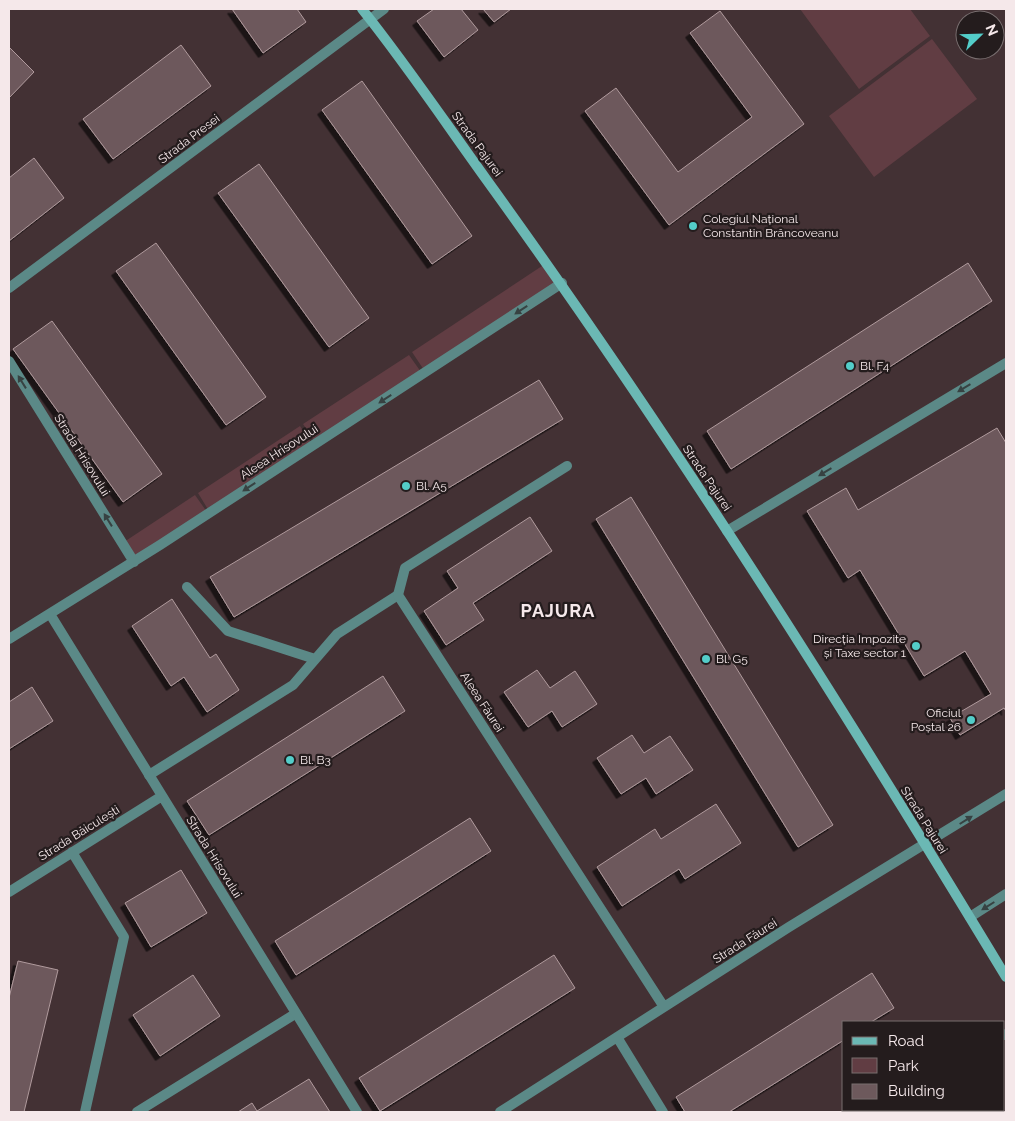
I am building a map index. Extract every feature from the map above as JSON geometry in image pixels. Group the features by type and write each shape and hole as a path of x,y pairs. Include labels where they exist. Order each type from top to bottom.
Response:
{"street":[{"name":"Strada Pajurei","path":"362,9 562,283 727,531 1006,977"},
{"name":"Strada Presei","path":"9,288 384,9"},
{"name":"Aleea Hrisovului","path":"9,639 134,562 562,283"},
{"name":"Strada Hrisovului","path":"9,361 134,562"},
{"path":"727,531 1006,363"},
{"path":"149,775 292,685 337,634 398,595 405,568 567,466"},
{"path":"187,587 228,631 315,659"},
{"name":"Aleea Făurei","path":"398,595 664,1007"},
{"name":"Strada Hrisovului","path":"50,614 357,1112"},
{"name":"Strada Făurei","path":"500,1112 664,1007 1006,794"},
{"name":"Strada Băiculești","path":"9,892 162,796"},
{"path":"72,852 124,937 85,1112"},
{"path":"970,917 1006,894"},
{"path":"137,1112 295,1014"},
{"path":"617,1037 663,1112"}],"green space":[{"path":"800,9 910,9 930,36 859,89"},
{"path":"932,39 977,99 874,177 829,116"},
{"path":"545,264 558,283 424,370 412,352"},
{"path":"409,355 421,372 315,442 303,424"},
{"path":"300,426 312,444 209,511 198,493"},
{"path":"195,495 207,512 135,559 124,542"}],"building":[{"path":"232,9 297,9 306,22 263,53"},
{"path":"434,9 461,9 478,30 444,57 417,21"},
{"path":"483,9 511,9 494,22"},
{"name":"Colegiul Național Constantin Brâncoveanu","path":"720,11 804,124 669,225 585,111 616,88 678,172 752,117 690,33"},
{"path":"181,45 211,86 113,159 83,119"},
{"path":"9,47 34,72 9,98"},
{"path":"362,81 472,236 432,264 322,110"},
{"path":"34,158 64,198 9,241 9,178"},
{"path":"259,164 369,318 329,347 218,193"},
{"path":"156,243 266,397 226,425 116,271"},
{"name":"Bl. F4","path":"968,263 992,301 731,469 707,431"},
{"path":"52,321 162,474 123,502 13,349"},
{"name":"Bl. A5","path":"539,380 563,419 234,617 210,577"},
{"path":"997,428 1006,443 1006,711 1004,708 960,735 950,718 991,694 965,651 924,676 860,570 848,578 807,511 846,488 858,510"},
{"name":"Bl. G5","path":"631,497 833,825 798,847 596,519"},
{"path":"530,517 552,551 473,603 484,620 446,645 424,611 458,588 447,571"},
{"path":"172,599 210,658 216,654 239,690 207,712 184,677 171,686 132,626"},
{"path":"537,670 550,688 575,671 597,704 562,727 552,711 528,727 504,692"},
{"name":"Bl. B3","path":"383,676 405,711 209,835 187,801"},
{"path":"32,687 53,721 9,749 9,702"},
{"path":"632,735 644,753 670,736 693,770 656,794 646,778 621,794 597,758"},
{"path":"716,804 741,843 685,879 679,869 622,906 597,867 655,829 661,839"},
{"path":"470,818 491,851 296,975 275,941"},
{"path":"181,870 207,913 151,947 125,903"},
{"path":"554,955 575,988 380,1111 359,1078"},
{"path":"18,961 58,970 24,1112 9,1112 9,998"},
{"path":"872,973 894,1008 873,1021 842,1021 842,1041 729,1112 685,1112 676,1097"},
{"path":"193,975 220,1016 160,1056 133,1015"},
{"path":"309,1079 330,1112 238,1112 252,1103 257,1111"}],"place":[{"name":"Colegiul Național Constantin Brâncoveanu","path":"693,226"},
{"name":"Bl. F4","path":"850,366"},
{"name":"Bl. A5","path":"406,486"},
{"name":"Direcția Impozite și Taxe sector 1","path":"916,646"},
{"name":"Bl. G5","path":"706,659"},
{"name":"Oficiul Poștal 26","path":"971,720"},
{"name":"Bl. B3","path":"290,760"}],"district":[{"name":"PAJURA","path":"558,611"}]}
